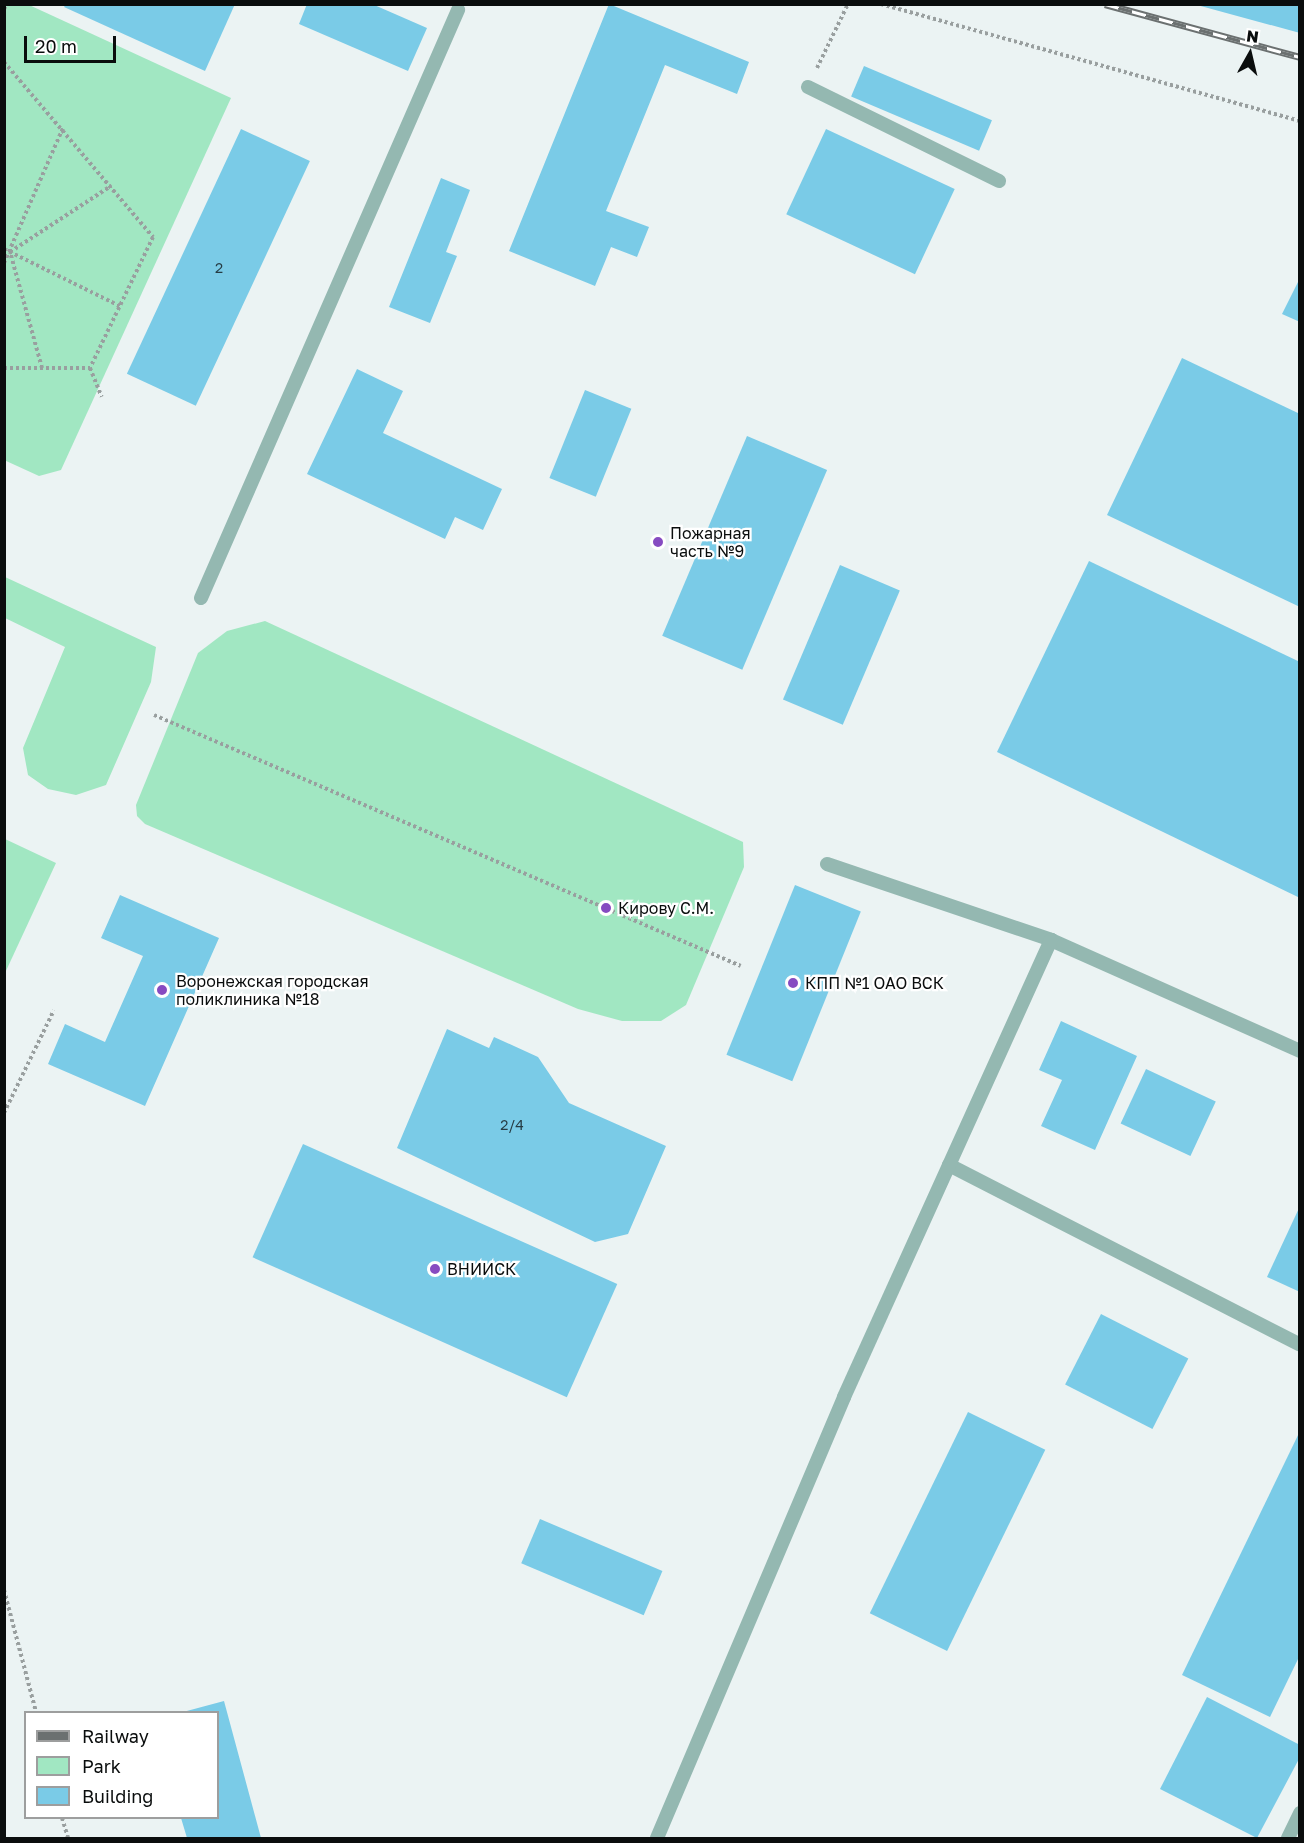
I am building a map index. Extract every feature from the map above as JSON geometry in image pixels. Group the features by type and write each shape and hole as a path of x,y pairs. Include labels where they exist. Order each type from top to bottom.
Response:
{"lane":[{"path":"201,598 458,10"},
{"path":"808,87 999,181"},
{"path":"827,864 1051,940 1299,1051"},
{"path":"657,1839 844,1397 1051,940"},
{"path":"949,1165 1299,1345"},
{"path":"1288,1839 1299,1813"}],"path":[{"path":"4,9 7,4"},
{"path":"808,87 848,4"},
{"path":"881,4 1299,121"},
{"path":"4,62 63,128 153,237 90,368 102,397"},
{"path":"4,264 63,128"},
{"path":"10,252 111,186"},
{"path":"4,249 120,306"},
{"path":"10,252 42,368"},
{"path":"4,368 90,368"},
{"path":"154,715 741,966"},
{"path":"4,1113 54,1010"},
{"path":"4,1590 35,1711"},
{"path":"62,1819 68,1839"}],"green space":[{"path":"27,4 231,98 61,470 39,476 4,460 5,5"},
{"path":"5,577 156,647 151,682 106,785 76,795 48,789 28,775 23,748 65,647 5,618"},
{"path":"265,621 743,842 744,867 686,1005 661,1021 622,1021 578,1009 145,824 137,816 136,805 198,653 227,631"},
{"path":"5,839 56,863 5,973"}],"building":[{"path":"66,4 235,4 205,71 64,7"},
{"path":"307,4 372,4 427,28 408,71 299,24"},
{"path":"609,4 749,62 737,94 665,65 606,211 649,227 637,257 611,247 595,286 509,251"},
{"path":"1197,4 1300,4 1300,33 1197,5"},
{"path":"864,66 992,120 979,151 851,96"},
{"path":"241,129 310,161 196,406 127,374"},
{"path":"826,129 955,189 915,274 786,214"},
{"path":"441,178 470,190 446,252 457,256 430,323 389,307"},
{"path":"1300,278 1300,322 1282,314"},
{"path":"1182,358 1300,414 1300,607 1107,515"},
{"path":"357,369 403,391 383,433 502,489 483,530 455,517 445,539 307,474"},
{"path":"585,390 631,409 596,497 549,478"},
{"path":"747,436 827,470 742,670 662,636"},
{"path":"1089,561 1300,662 1300,898 997,752"},
{"path":"840,565 900,590 843,725 783,699"},
{"name":"КПП №1 ОАО ВСК","path":"795,885 861,912 792,1081 726,1055"},
{"name":"Воронежская городская поликлиника №18","path":"120,895 219,938 145,1106 48,1064 65,1024 105,1042 143,956 101,938"},
{"path":"1061,1021 1137,1056 1095,1150 1041,1126 1062,1080 1039,1070"},
{"path":"447,1029 489,1048 494,1037 538,1057 569,1103 666,1146 628,1234 595,1242 397,1148"},
{"path":"1146,1069 1216,1102 1190,1156 1121,1123"},
{"name":"ВНИИСК","path":"303,1144 617,1284 567,1397 253,1257"},
{"path":"1300,1206 1300,1292 1267,1277"},
{"path":"1101,1314 1188,1358 1152,1429 1065,1384"},
{"path":"968,1412 1045,1450 947,1651 870,1613"},
{"path":"1300,1431 1300,1655 1270,1717 1182,1675"},
{"path":"540,1519 662,1571 644,1615 521,1563"},
{"path":"1207,1697 1300,1745 1300,1757 1257,1838 1160,1789"},
{"path":"224,1701 261,1838 187,1838 181,1819 219,1819 219,1711 187,1711"}],"railway":[{"path":"1105,4 1300,57"}],"place":[{"name":"Пожарная часть №9","path":"658,542"},
{"name":"Кирову С.М.","path":"606,908"},
{"name":"КПП №1 ОАО ВСК","path":"793,983"},
{"name":"Воронежская городская поликлиника №18","path":"162,990"},
{"name":"ВНИИСК","path":"435,1269"}]}
